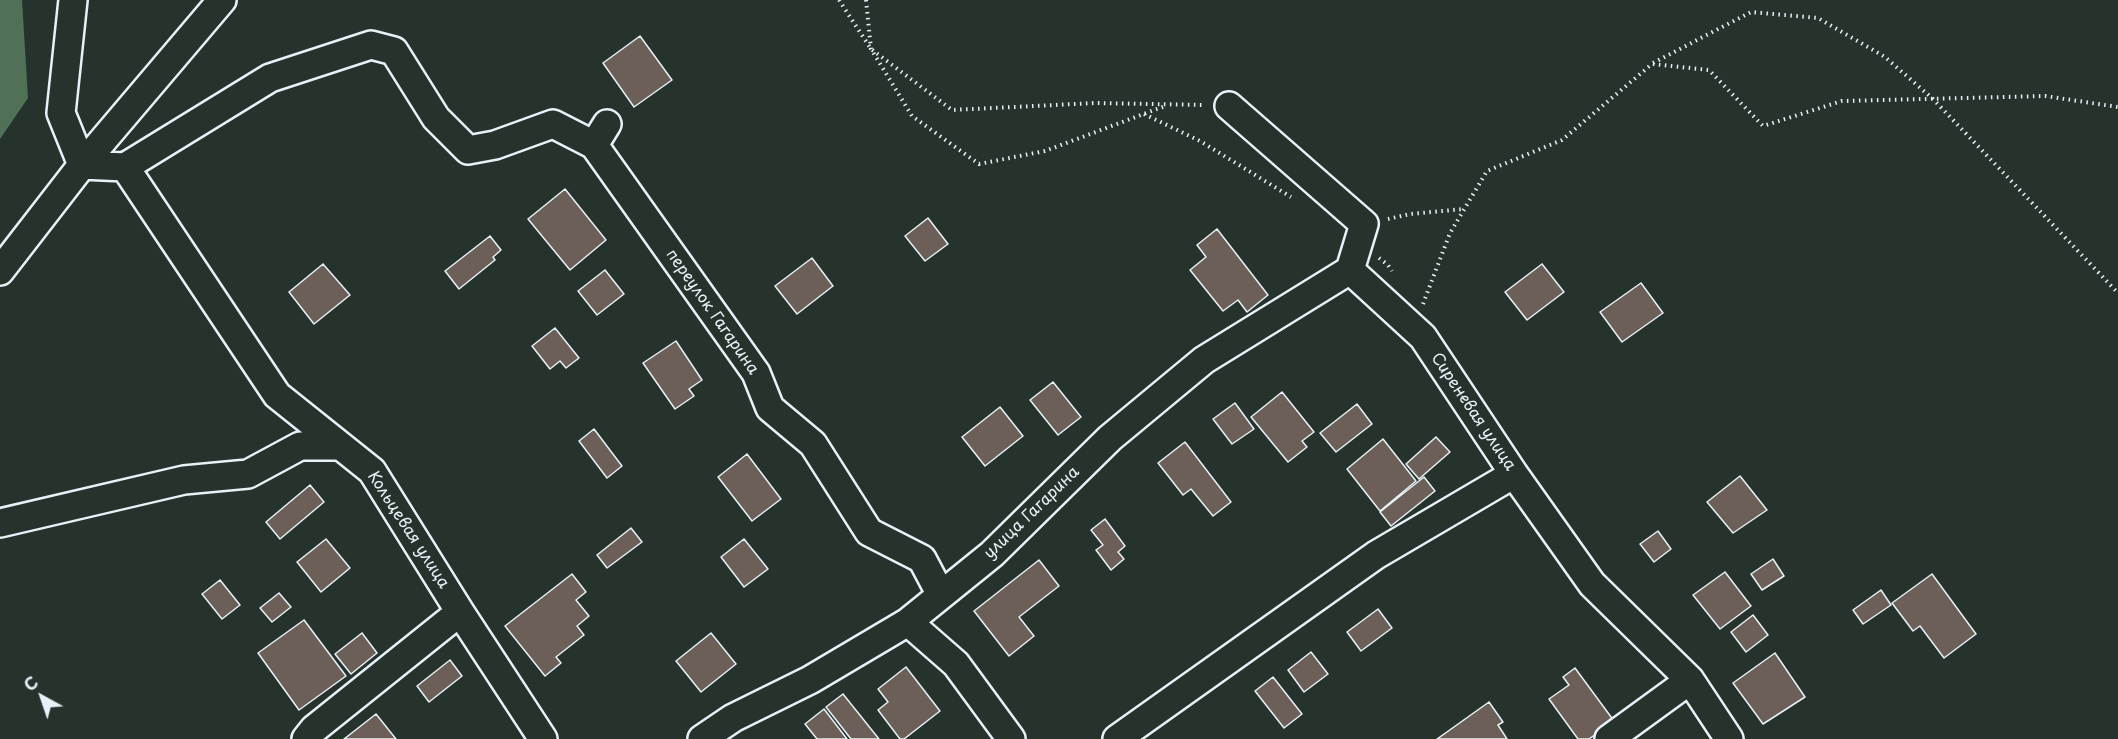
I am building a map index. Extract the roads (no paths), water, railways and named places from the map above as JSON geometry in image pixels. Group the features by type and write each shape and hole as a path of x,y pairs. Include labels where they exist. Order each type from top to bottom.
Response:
{"street":[{"path":"74,0 61,114 82,165"},
{"path":"0,271 82,165 222,0"},
{"name":"переулок Гагарина","path":"125,167 270,78 371,45 394,51 436,118 468,150 495,145 553,124 600,135 756,373 770,408 813,444 869,532 922,559 940,595"},
{"path":"1229,106 1361,233 1350,270"},
{"path":"82,165 125,167"},
{"name":"Кольцевая улица","path":"125,167 277,395 372,471 543,739"},
{"name":"улица Гагарина","path":"702,739 733,718 810,680 909,622 992,554 1110,438 1204,360 1350,270"},
{"name":"Сиреневая улица","path":"1350,270 1423,337 1514,474 1592,584 1690,680 1729,739"},
{"path":"0,523 184,480 248,474 300,446 340,446"},
{"path":"1117,739 1376,555 1514,474"},
{"path":"306,739 315,729 460,612"},
{"path":"909,622 956,664 1011,739"},
{"path":"1609,739 1690,680"}]}
